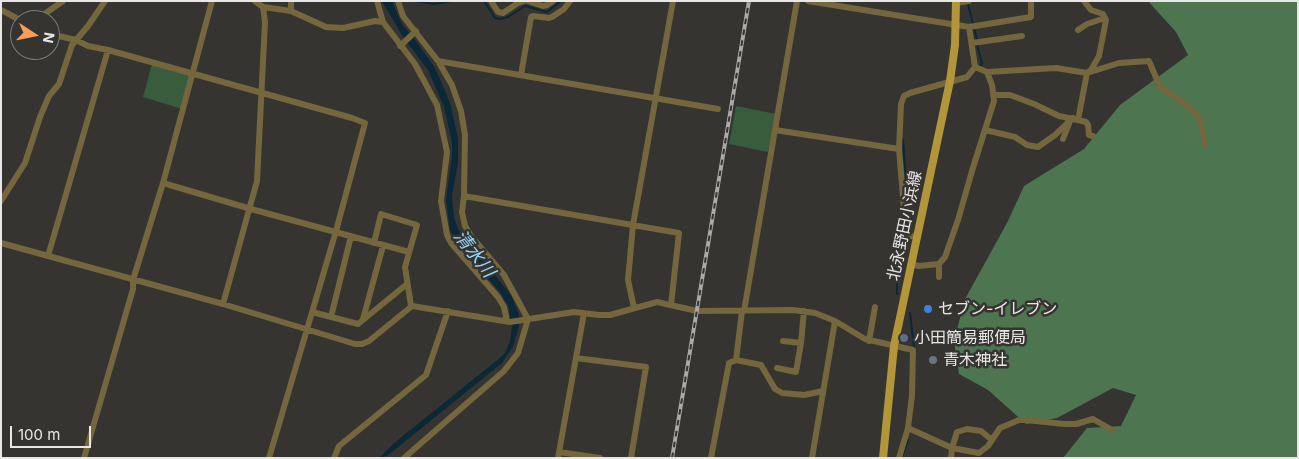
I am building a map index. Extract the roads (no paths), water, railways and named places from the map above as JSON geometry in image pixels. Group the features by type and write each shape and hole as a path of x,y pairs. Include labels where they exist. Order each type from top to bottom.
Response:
{"main road":[{"name":"北永野田小浜線","path":"882,458 894,346 911,264 910,236 950,81 956,26 962,2"}],"street":[{"path":"50,10 63,1"},
{"path":"1,201 25,163 44,107 49,96 59,84 72,45 105,1"},
{"path":"84,458 163,183 212,1"},
{"path":"255,1 262,7 291,11 326,27 342,28 375,21 384,22"},
{"path":"291,1 291,11"},
{"path":"377,1 384,22 415,64 437,105 447,152 441,201 447,235 451,243 498,297 509,321"},
{"path":"494,2 498,12 503,13 524,1"},
{"path":"528,1 543,6 553,1"},
{"path":"521,75 531,17 552,17 564,9 570,1"},
{"path":"634,308 628,280 633,225 673,1"},
{"path":"736,360 797,1"},
{"path":"808,1 956,26 973,27 1032,17 1031,1"},
{"path":"1063,139 1074,119 1087,73 1091,70 1099,56 1106,20 1103,14 1090,10 1084,1"},
{"path":"398,2 403,16 438,61 452,85 461,111 465,135 462,212 465,226 471,236 504,275 526,319 518,353 504,371 404,458"},
{"path":"222,304 258,181 260,93 265,22 262,7"},
{"path":"1078,30 1087,24 1105,18"},
{"path":"910,236 904,209 898,150 901,104 904,96 910,92 950,81 963,80 977,67 973,27"},
{"path":"400,46 416,31"},
{"path":"60,36 76,40 88,46 108,50 365,123 336,231 268,458"},
{"path":"975,42 1022,36"},
{"path":"48,256 108,50"},
{"path":"438,61 718,109"},
{"path":"977,67 986,71 1056,68 1087,73 1119,63 1149,61 1160,87 1200,118 1205,145"},
{"path":"911,264 919,266 939,264 946,257 995,96 986,71"},
{"path":"995,96 1010,95 1059,116 1086,122 1089,135 1092,136"},
{"path":"985,130 1015,138 1027,145 1038,147 1074,119"},
{"path":"775,130 898,150"},
{"path":"163,183 409,252"},
{"path":"464,196 679,233 671,305"},
{"path":"374,242 381,214 417,225 406,267 410,306"},
{"path":"331,317 351,236"},
{"path":"1,243 222,304 355,344 369,341 410,306"},
{"path":"363,320 383,246"},
{"path":"939,264 939,277"},
{"path":"312,312 358,324 407,284"},
{"path":"410,306 509,321 565,313 610,315 657,302 697,311 793,310 821,315 869,341 913,350 910,429 899,458"},
{"path":"869,341 875,307"},
{"path":"334,458 339,446 426,375 448,311"},
{"path":"777,368 796,372 804,311"},
{"path":"584,313 559,455 600,458"},
{"path":"812,458 835,321"},
{"path":"783,341 801,343"},
{"path":"576,358 646,367 631,458"},
{"path":"711,458 729,362 736,360 761,365 775,388 782,393 804,394 823,391"},
{"path":"910,429 952,448 979,453 992,440 1000,428 1019,420 1076,424 1093,419 1112,430"},
{"path":"951,458 957,432 967,429 981,432 992,440"}],"water":[{"name":"清水川","path":"382,1 392,1 402,24 435,68 443,86 450,103 458,138 458,163 452,195 454,218 458,229 511,295 519,314 519,326 513,347 502,363 387,456 379,458 393,444 501,357 505,353 510,341 512,327 508,305 499,291 455,240 450,230 446,200 452,142 444,107 428,70 403,37"}],"waterway":[{"path":"415,1 434,4 452,1"},
{"path":"484,1 495,18 501,19 508,17 525,6 547,12 561,1"},
{"path":"968,4 977,40"},
{"path":"977,45 982,63 981,66"},
{"path":"897,294 897,275 907,240 908,209 903,140"},
{"path":"910,313 914,348"},
{"path":"902,457 908,440"}],"railway":[{"path":"672,458 749,1"}],"place":[{"name":"セブン-イレブン","path":"928,309"},
{"name":"小田簡易郵便局","path":"904,338"},
{"name":"青木神社","path":"933,360"}]}
